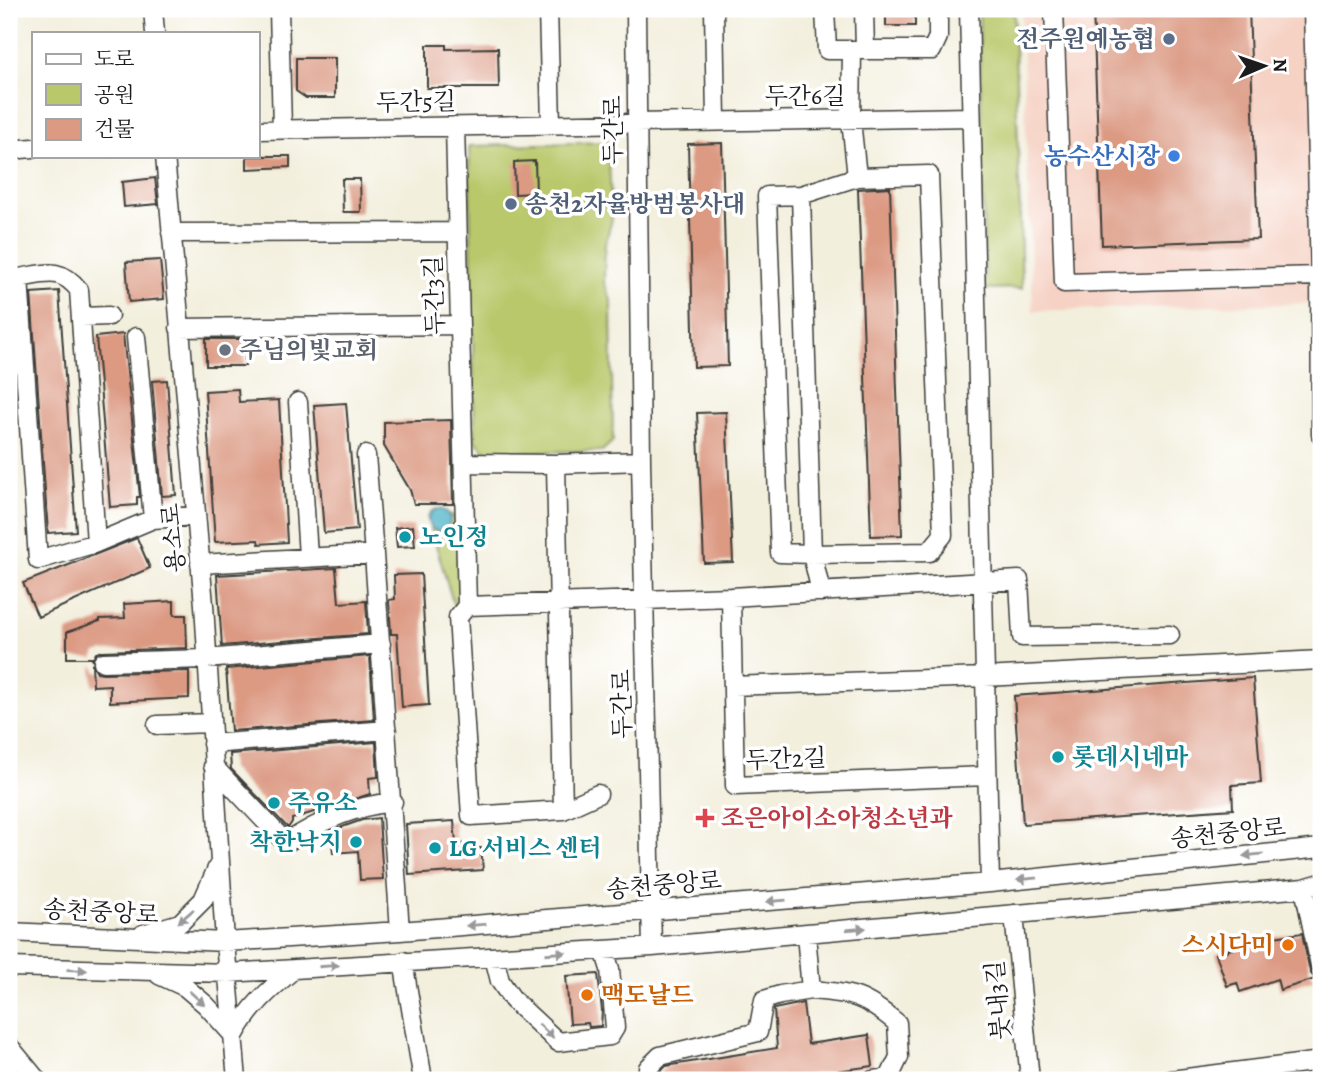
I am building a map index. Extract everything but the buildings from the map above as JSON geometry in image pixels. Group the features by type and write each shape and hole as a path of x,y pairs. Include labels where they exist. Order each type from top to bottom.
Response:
{"street":[{"path":"153,9 155,32"},
{"path":"279,9 282,129"},
{"path":"548,9 551,124"},
{"name":"두간로","path":"636,9 641,461 652,947"},
{"path":"714,9 716,120"},
{"path":"825,9 827,50 932,50 939,37 938,9"},
{"path":"857,177 850,120 864,9"},
{"path":"968,9 990,883"},
{"path":"1054,9 1064,283 1320,276"},
{"path":"1313,9 1319,90 1321,435"},
{"name":"두간6길","path":"639,122 971,117"},
{"name":"두간5길","path":"259,130 639,122"},
{"name":"두간3길","path":"455,126 467,607 458,617 471,816 563,810"},
{"path":"9,150 32,148"},
{"name":"용소로","path":"165,158 200,564 219,863 237,1080"},
{"path":"929,175 943,535 929,552 780,553 767,196 801,195 857,177 929,175"},
{"path":"801,195 812,554 821,592"},
{"path":"171,233 457,232"},
{"path":"96,543 79,290 70,278 57,272 19,278 38,560 96,543 153,519 195,516"},
{"path":"80,317 109,316"},
{"path":"179,328 459,325"},
{"path":"136,337 153,519"},
{"path":"298,402 308,556"},
{"path":"366,455 393,802 391,897 401,931"},
{"path":"465,463 641,461"},
{"path":"556,464 563,810 598,794"},
{"path":"200,564 374,554"},
{"path":"467,607 731,597 1019,580 1022,637 1170,635"},
{"name":"두간2길","path":"731,597 735,786 986,776"},
{"path":"103,662 206,659 382,645"},
{"path":"733,686 1321,660"},
{"path":"157,725 210,723"},
{"path":"212,744 387,730"},
{"path":"213,766 286,843 310,827 334,817 371,804 393,802"},
{"name":"송천중앙로","path":"9,932 225,942 401,931 990,883 1321,848"},
{"path":"127,938 180,923 203,900 219,863"},
{"path":"9,967 229,973 494,957 806,934 1313,885 1321,970"},
{"name":"붓내3길","path":"1014,914 1030,1080"},
{"path":"806,934 811,990"},
{"path":"494,957 500,981 513,1000 558,1042 567,1042 610,1036 615,1028 610,968 604,950"},
{"path":"403,961 422,1080"},
{"path":"152,972 185,987 206,1005 234,1036 246,1014 262,996 294,969"},
{"path":"649,1080 648,1068 660,1056 758,1032 764,1000 811,990 852,994 876,1006 897,1023 899,1057 889,1078 873,1080"},
{"path":"9,1046 37,1080"},
{"path":"1171,1080 1321,1061"}],"shaded area":[{"name":"농수산시장","path":"1021,9 1321,9 1321,303 1033,311"}],"green space":[{"path":"979,9 1014,9 1022,288 985,289"},
{"path":"608,142 612,220 605,244 604,282 611,300 613,441 602,451 487,452 475,441 469,146"},
{"path":"437,509 456,517 462,599 454,606 428,518 431,512"}],"water":[{"path":"439,509 447,512 450,520 447,528 439,531 431,528 428,520 431,512"}],"place":[{"name":"전주원예농협","path":"1169,39"},
{"name":"농수산시장","path":"1174,156"},
{"name":"송천2자율방범봉사대","path":"511,204"},
{"name":"주님의빛교회","path":"225,350"},
{"name":"노인정","path":"405,537"},
{"name":"롯데시네마","path":"1058,757"},
{"name":"주유소","path":"274,803"},
{"name":"조은아이소아청소년과","path":"705,818"},
{"name":"착한낙지","path":"356,842"},
{"name":"LG 서비스 센터","path":"435,848"},
{"name":"스시다미","path":"1288,945"},
{"name":"맥도날드","path":"587,995"}]}
